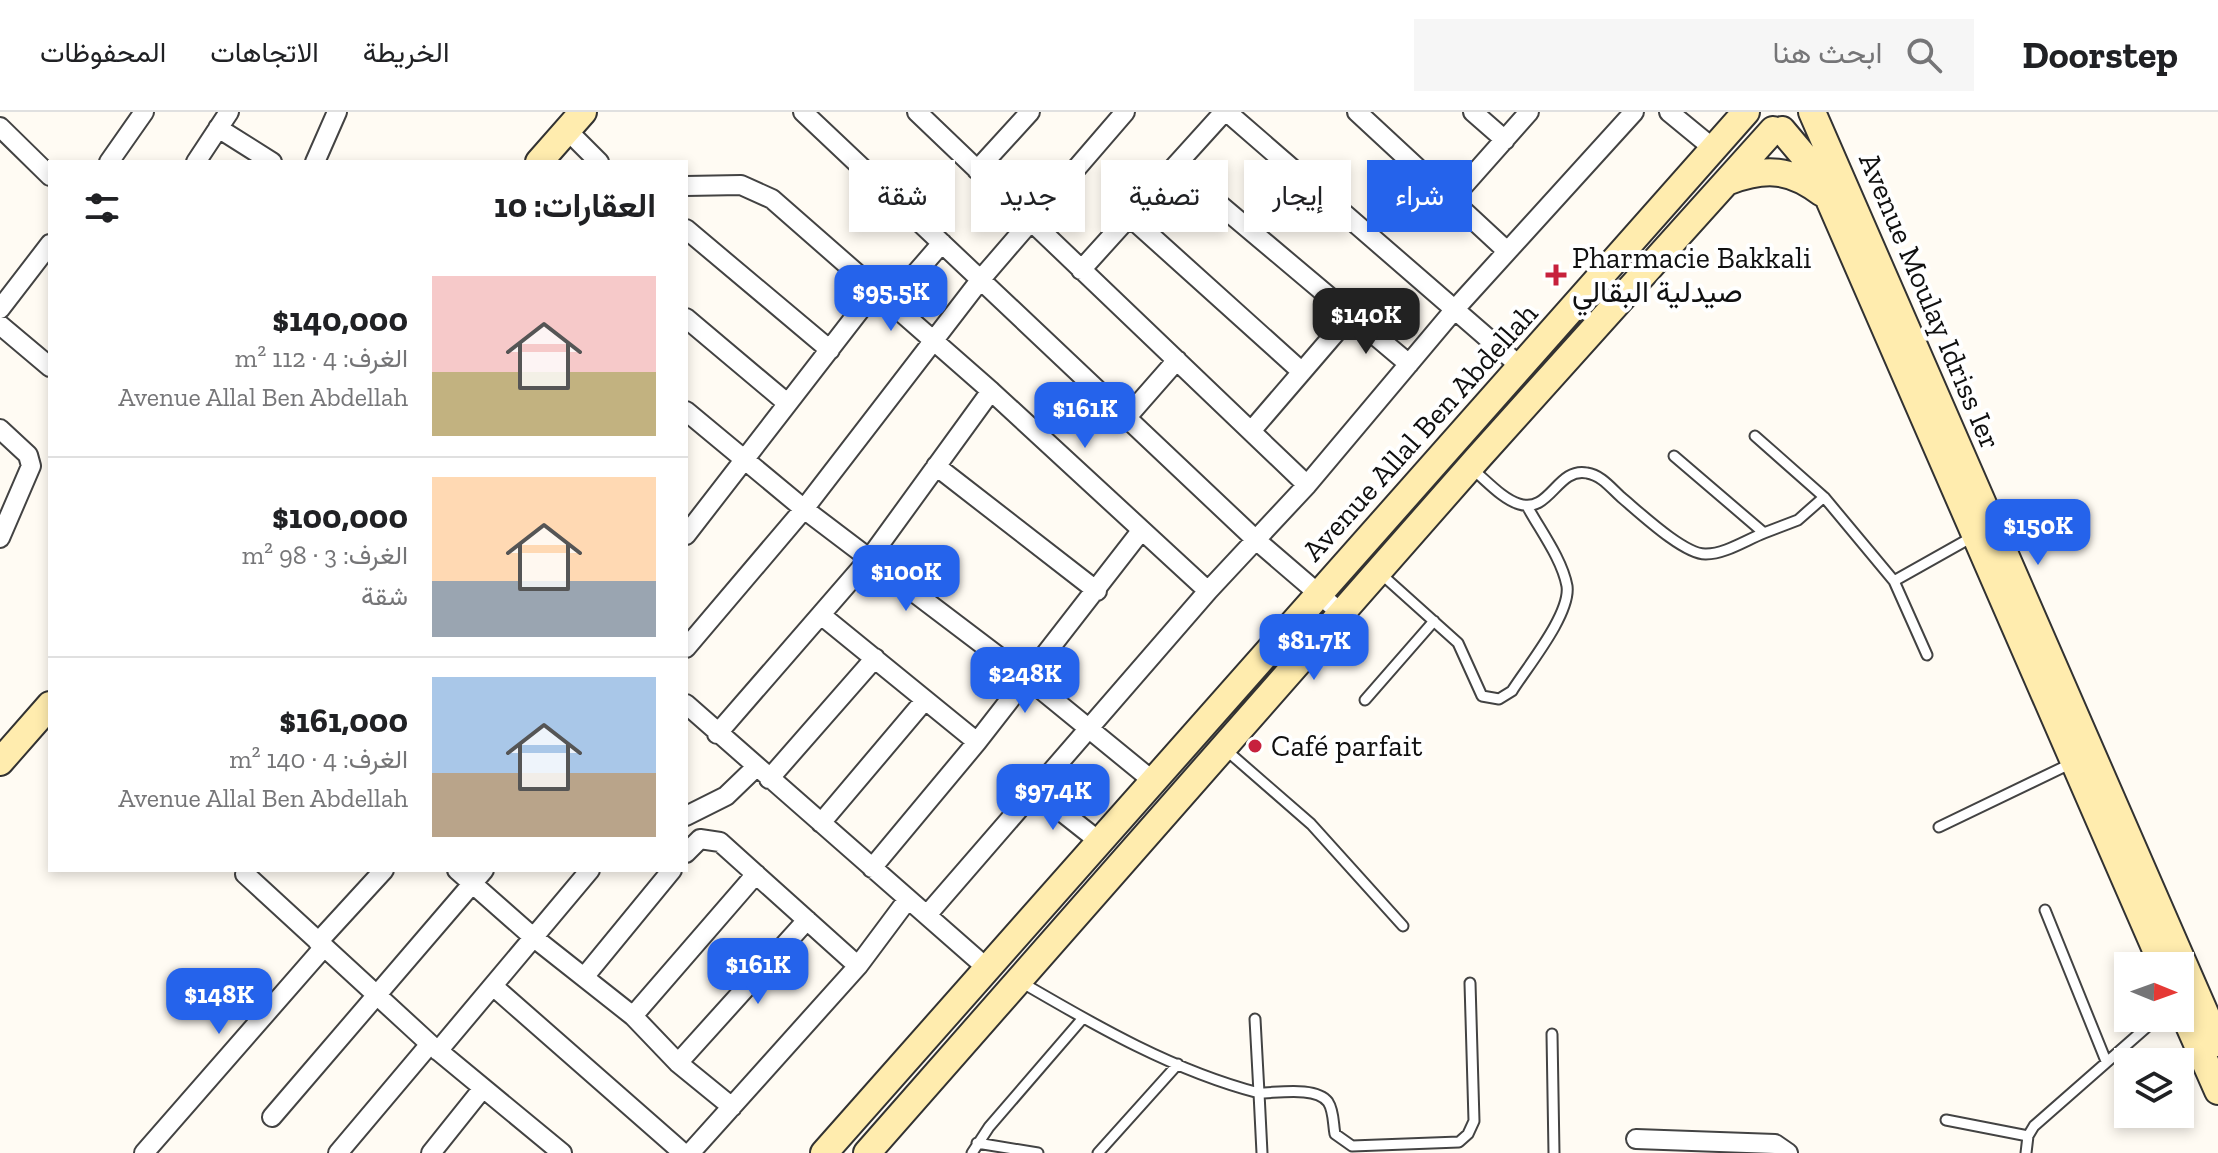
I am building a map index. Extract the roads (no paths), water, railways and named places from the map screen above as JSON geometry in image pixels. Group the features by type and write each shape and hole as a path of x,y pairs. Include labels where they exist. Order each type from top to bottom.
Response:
{"street":[{"path":"110,160 144,112"},
{"path":"197,160 229,112"},
{"path":"803,112 1256,540 1341,613"},
{"path":"917,112 971,164"},
{"path":"986,160 1030,112"},
{"path":"1085,160 1125,112"},
{"path":"1181,160 1226,112 1521,367"},
{"path":"1357,112 1408,160"},
{"path":"1473,112 1505,140"},
{"path":"1472,177 1529,112"},
{"path":"927,915 1033,789 1208,591 1307,485 1455,309 1634,112"},
{"path":"1669,112 1714,149"},
{"name":"Avenue Allal Ben Abdellah","path":"824,1153 1748,112"},
{"name":"Avenue Moulay Idriss Ier","path":"1748,112 1762,127 1778,130 1803,155 1828,197 2157,952"},
{"name":"Avenue Allal Ben Abdellah","path":"867,1153 1021,982 1470,467 1728,182 1778,130 1797,122 1804,112"},
{"name":"Avenue Moulay Idriss Ier","path":"1812,112 2218,1043"},
{"path":"316,160 332,114"},
{"path":"541,160 575,121 598,160"},
{"path":"0,127 48,174"},
{"path":"218,128 269,160"},
{"path":"1728,182 1759,171 1780,171 1807,181 1828,197"},
{"path":"688,186 741,185 758,190 991,391 1208,591"},
{"path":"1228,212 1409,364"},
{"path":"1472,219 1507,251"},
{"path":"688,231 830,350"},
{"path":"688,646 804,509 981,279 1024,232"},
{"path":"1041,232 1307,485"},
{"path":"1081,270 1116,232"},
{"path":"1147,232 1302,372"},
{"path":"688,533 830,350 942,243"},
{"path":"0,309 48,247"},
{"path":"1252,430 1350,316"},
{"path":"688,320 787,403"},
{"path":"0,325 48,365"},
{"path":"1127,417 1177,360"},
{"path":"717,734 869,559 991,391"},
{"path":"688,413 804,509 1027,678 1153,781"},
{"path":"0,429 28,455 31,466 0,538"},
{"path":"936,466 1097,591"},
{"path":"688,506 701,517"},
{"path":"872,868 977,742 1141,531"},
{"path":"821,615 977,742"},
{"path":"688,815 762,773 875,658"},
{"path":"821,823 925,700"},
{"path":"688,706 988,969"},
{"path":"0,762 48,707"},
{"path":"1033,789 1100,842"},
{"path":"688,851 700,839 715,840 858,966"},
{"path":"338,1153 493,986 588,872"},
{"path":"585,976 670,872"},
{"path":"245,874 434,1048 562,1153"},
{"path":"144,1153 321,945 372,874"},
{"path":"633,1016 756,874"},
{"path":"272,1117 478,877 533,937 633,1016 678,1063 732,1107"},
{"path":"493,986 669,1149 683,1153 696,1149 858,966 908,899"},
{"path":"678,1063 807,920"},
{"path":"2192,1032 2218,1091"},
{"path":"431,1153 483,1088"},
{"path":"1636,1139 1775,1144 1788,1153"}],"lane":[{"path":"1755,436 1824,497 1894,581 1927,655"},
{"path":"1674,456 1764,533"},
{"path":"1470,467 1509,499 1527,506 1543,501 1569,476 1589,473 1694,552 1713,553 1798,520 1824,497"},
{"path":"1378,571 1458,643 1482,696 1499,699 1512,691 1561,614 1566,598 1561,570 1527,506"},
{"path":"1894,581 1974,536"},
{"path":"1365,700 1434,621"},
{"path":"1223,748 1311,824 1403,926"},
{"path":"1939,827 2073,763"},
{"path":"2045,910 2106,1061"},
{"path":"1021,982 1083,1018 1215,1082 1259,1093 1305,1093 1323,1097 1331,1107 1335,1134 1352,1146 1465,1139 1474,1121 1470,983"},
{"path":"972,1153 977,1143 1083,1018"},
{"path":"1255,1019 1262,1153"},
{"path":"2026,1153 2028,1136 2046,1112 2140,1032"},
{"path":"1552,1034 1554,1153"},
{"path":"1098,1153 1178,1064"},
{"path":"1946,1120 2028,1136"},
{"path":"977,1143 1038,1153"}],"place":[{"name":"Pharmacie Bakkali صيدلية البقالي","path":"1556,275"},
{"name":"Café parfait","path":"1255,746"}]}
